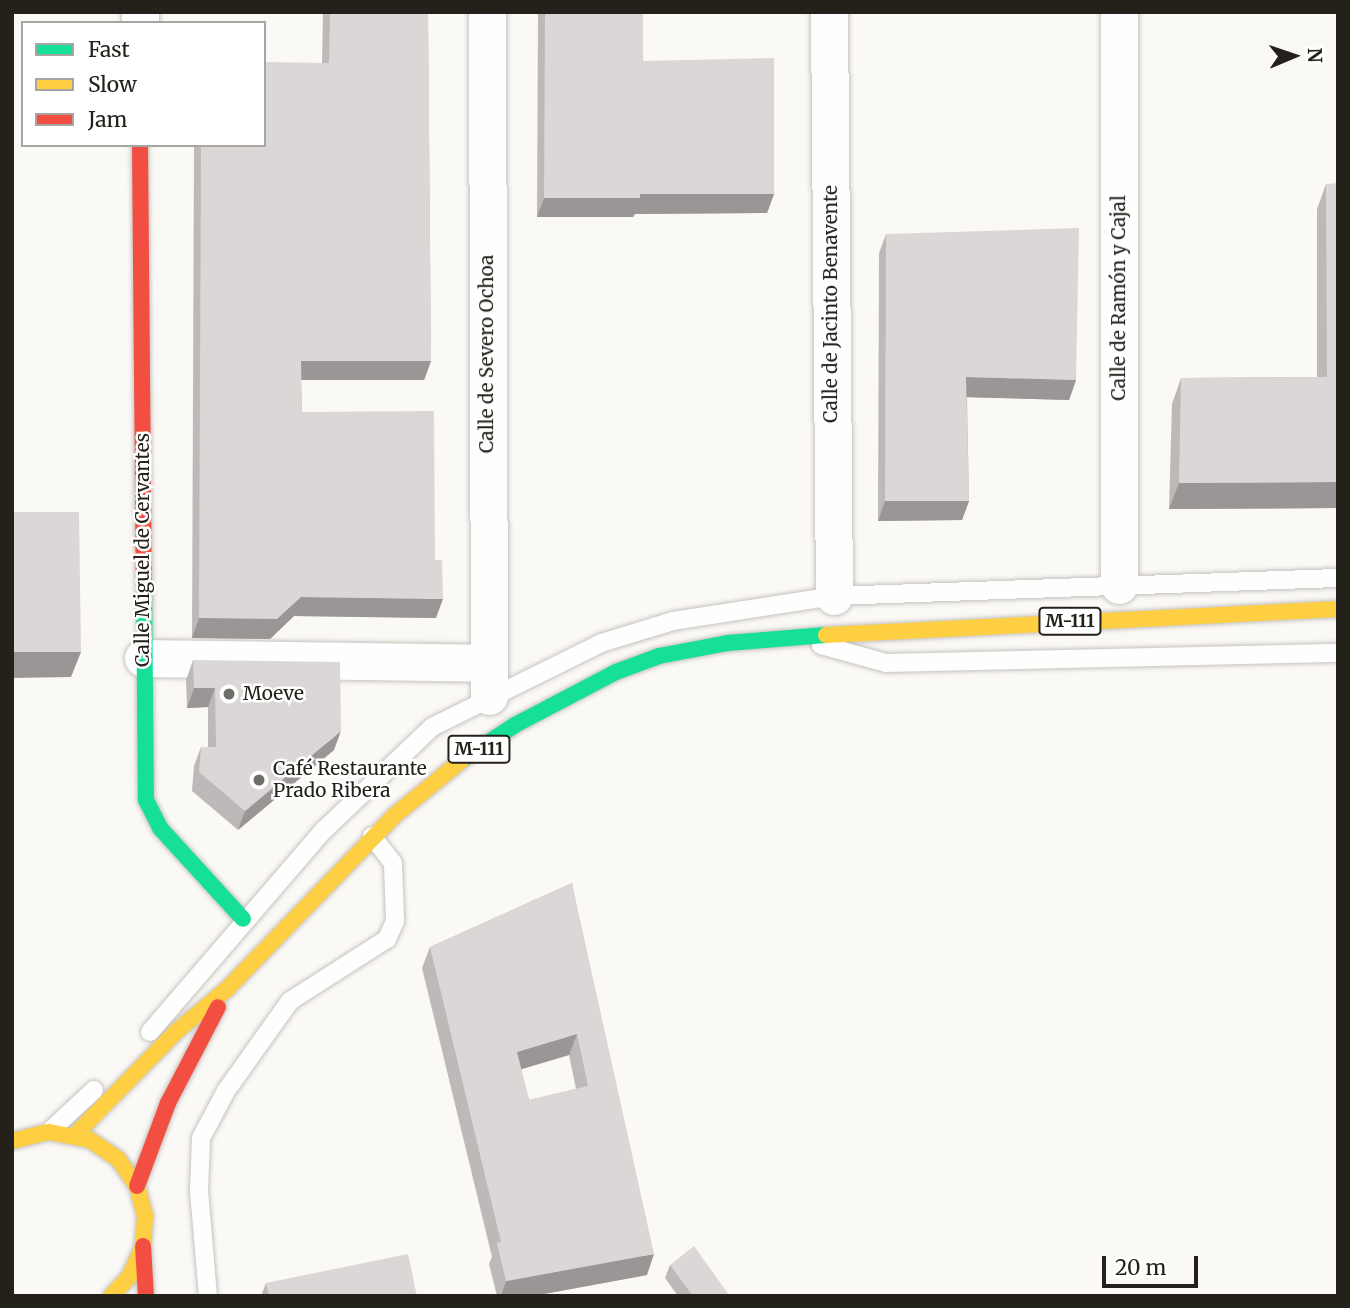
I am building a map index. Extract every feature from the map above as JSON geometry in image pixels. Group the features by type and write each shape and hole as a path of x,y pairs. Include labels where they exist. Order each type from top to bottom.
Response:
{"main road":[{"name":"Calle Miguel de Cervantes","path":"140,147 146,800 160,828 243,919"},
{"name":"M-111","path":"75,1135 177,1031 228,988 372,836 449,769 577,688 659,656 728,643 802,636 1338,609"},
{"name":"M-111","path":"137,1186 167,1103 228,988"},
{"path":"12,1141 49,1132 75,1135 118,1159 137,1186 145,1216 143,1246 146,1296"},
{"path":"111,1296 129,1277 143,1246"}],"street":[{"name":"Calle de Severo Ochoa","path":"487,12 488,680"},
{"name":"Calle de Jacinto Benavente","path":"830,12 834,596"},
{"name":"Calle de Ramón y Cajal","path":"1119,12 1119,585"},
{"path":"144,657 488,680"}],"lane":[{"path":"49,1132 177,1003 243,919 380,775 488,680 673,621 834,596 1338,578"},
{"path":"802,636 834,651 886,663 1338,653"},
{"path":"208,1296 200,1191 201,1138 226,1091 290,1001 387,939 395,920 395,876 393,863 372,836"}],"building":[{"path":"330,12 428,12 431,361 301,361 302,412 434,411 435,560 442,560 443,599 301,597 277,619 199,618 201,147 266,147 266,62 329,63"},
{"path":"545,12 643,12 643,61 774,58 774,194 640,194 640,198 544,198"},
{"path":"1338,183 1338,482 1179,483 1181,378 1327,377 1326,184"},
{"path":"1079,228 1076,380 966,377 969,501 885,501 886,234"},
{"path":"12,512 79,512 81,652 12,652"},
{"path":"193,660 340,662 341,731 245,811 199,772 201,747 216,747 215,688 194,688"},
{"path":"572,883 654,1254 506,1281 497,1243 501,1242 430,947","holes":["577,1034 588,1086 529,1100 517,1052"]},
{"path":"694,1246 728,1296 693,1296 670,1265"},
{"path":"408,1254 417,1296 269,1296 266,1283"}],"traffic: fast":[{"path":"144,578 146,800 160,828 243,919"},
{"path":"462,760 515,725 616,672 659,656 728,643 826,635"}],"traffic: slow":[{"path":"826,635 1338,609"},
{"path":"75,1135 177,1031 228,988 395,815 462,760"},
{"path":"12,1141 49,1132 90,1140 118,1159 137,1186 145,1216 143,1246 129,1277 111,1296"}],"traffic: jam":[{"path":"140,147 144,578"},
{"path":"137,1186 168,1103 218,1007"},
{"path":"143,1246 146,1296"}],"place":[{"name":"Moeve","path":"229,694"},
{"name":"Café Restaurante Prado Ribera","path":"259,780"}]}
